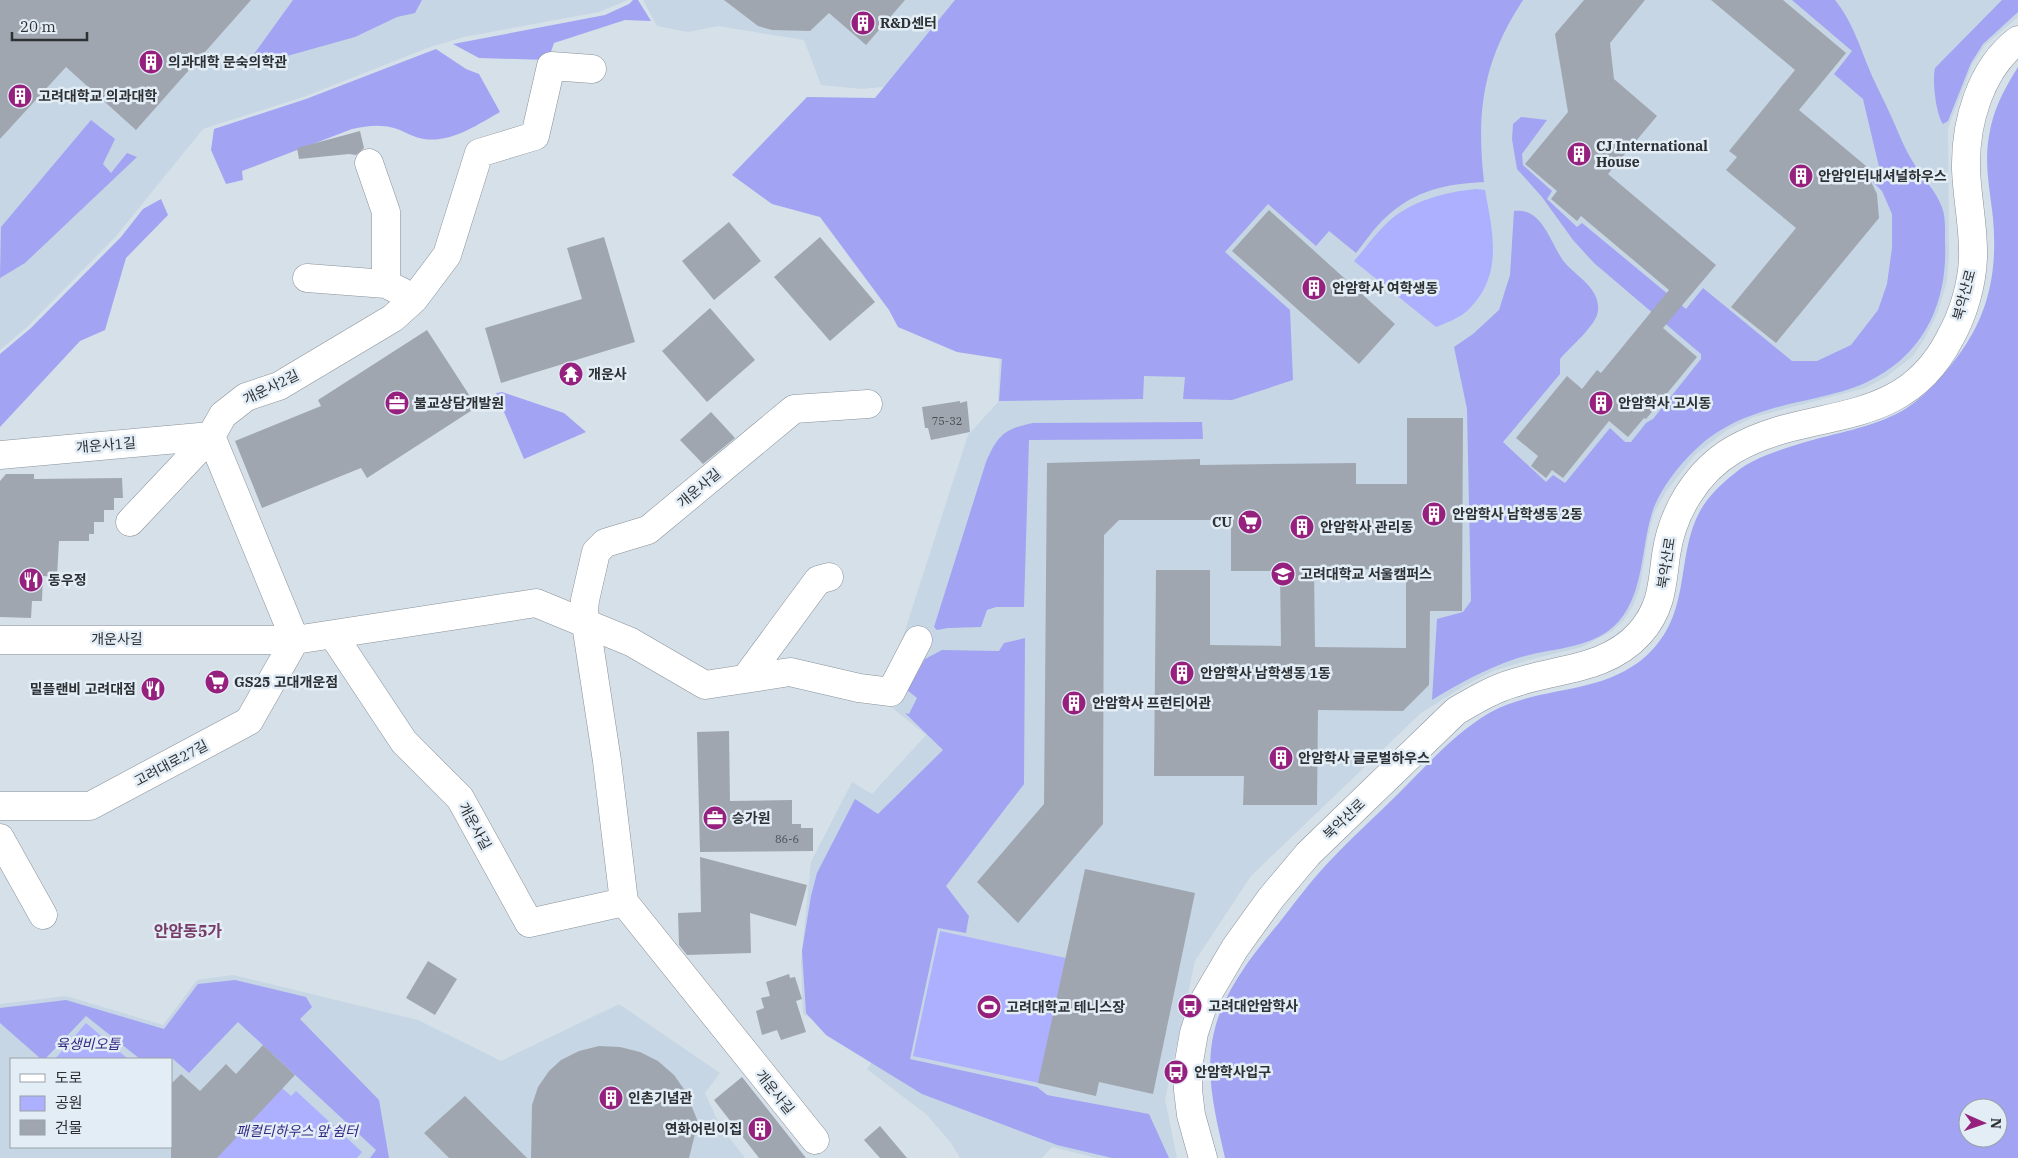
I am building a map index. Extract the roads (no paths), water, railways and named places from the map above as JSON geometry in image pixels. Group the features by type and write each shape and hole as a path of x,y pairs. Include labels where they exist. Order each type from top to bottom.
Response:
{"street":[{"name":"북악산로","path":"1203,1158 1191,1115 1188,1068 1194,1033 1205,999 1235,948 1271,898 1308,854 1456,711 1483,696 1514,683 1596,663 1620,651 1641,633 1654,613 1663,591 1666,554 1673,523 1689,492 1708,470 1732,450 1761,436 1875,407 1901,393 1924,375 1942,352 1959,320 1967,295 1973,259 1966,168 1968,141 1975,107 1981,88 1990,72 2008,48 2018,40"},
{"name":"개운사2길","path":"130,522 211,436 223,414 246,397 279,386 393,318 414,299 447,255 479,153 536,136 551,66 592,69"},
{"path":"369,163 386,212 386,284"},
{"path":"307,278 386,284 414,299"},
{"name":"개운사길","path":"815,1140 624,902 607,761 586,624 585,600 596,552 605,543 648,530 794,409 868,404"},
{"path":"211,436 295,640"},
{"name":"개운사1길","path":"0,455 211,436"},
{"path":"745,679 818,580 829,576"},
{"name":"개운사길","path":"0,640 295,640 536,603 586,624"},
{"path":"586,624 631,642 705,685 790,672 859,688 892,692 918,640"},
{"name":"개운사길","path":"334,635 404,742 460,798 529,923 624,902"},
{"name":"고려대로27길","path":"0,806 90,806 249,720 295,640"},
{"path":"0,838 44,915"}],"place":[{"name":"R&D센터","path":"863,23"},
{"name":"의과대학 문숙의학관","path":"151,62"},
{"name":"고려대학교 의과대학","path":"20,96"},
{"name":"CJ International House","path":"1579,154"},
{"name":"안암인터내셔널하우스","path":"1801,176"},
{"name":"안암학사 여학생동","path":"1314,288"},
{"name":"개운사","path":"571,374"},
{"name":"불교상담개발원","path":"397,403"},
{"name":"안암학사 고시동","path":"1601,403"},
{"name":"안암학사 남학생동 2동","path":"1434,514"},
{"name":"CU","path":"1250,522"},
{"name":"안암학사 관리동","path":"1302,527"},
{"name":"고려대학교 서울캠퍼스","path":"1283,574"},
{"name":"동우정","path":"31,580"},
{"name":"안암학사 남학생동 1동","path":"1182,673"},
{"name":"GS25 고대개운점","path":"217,682"},
{"name":"밀플랜비 고려대점","path":"153,689"},
{"name":"안암학사 프런티어관","path":"1074,703"},
{"name":"안암학사 글로벌하우스","path":"1281,758"},
{"name":"승가원","path":"715,818"},
{"name":"고려대안암학사","path":"1190,1006"},
{"name":"고려대학교 테니스장","path":"989,1007"},
{"name":"안암학사입구","path":"1176,1072"},
{"name":"인촌기념관","path":"611,1098"},
{"name":"연화어린이집","path":"760,1129"}],"district":[{"name":"안암동5가","path":"188,931"}],"park label":[{"name":"육생비오톱","path":"88,1044"},
{"name":"패컬티하우스 앞 쉼터","path":"297,1131"}]}
